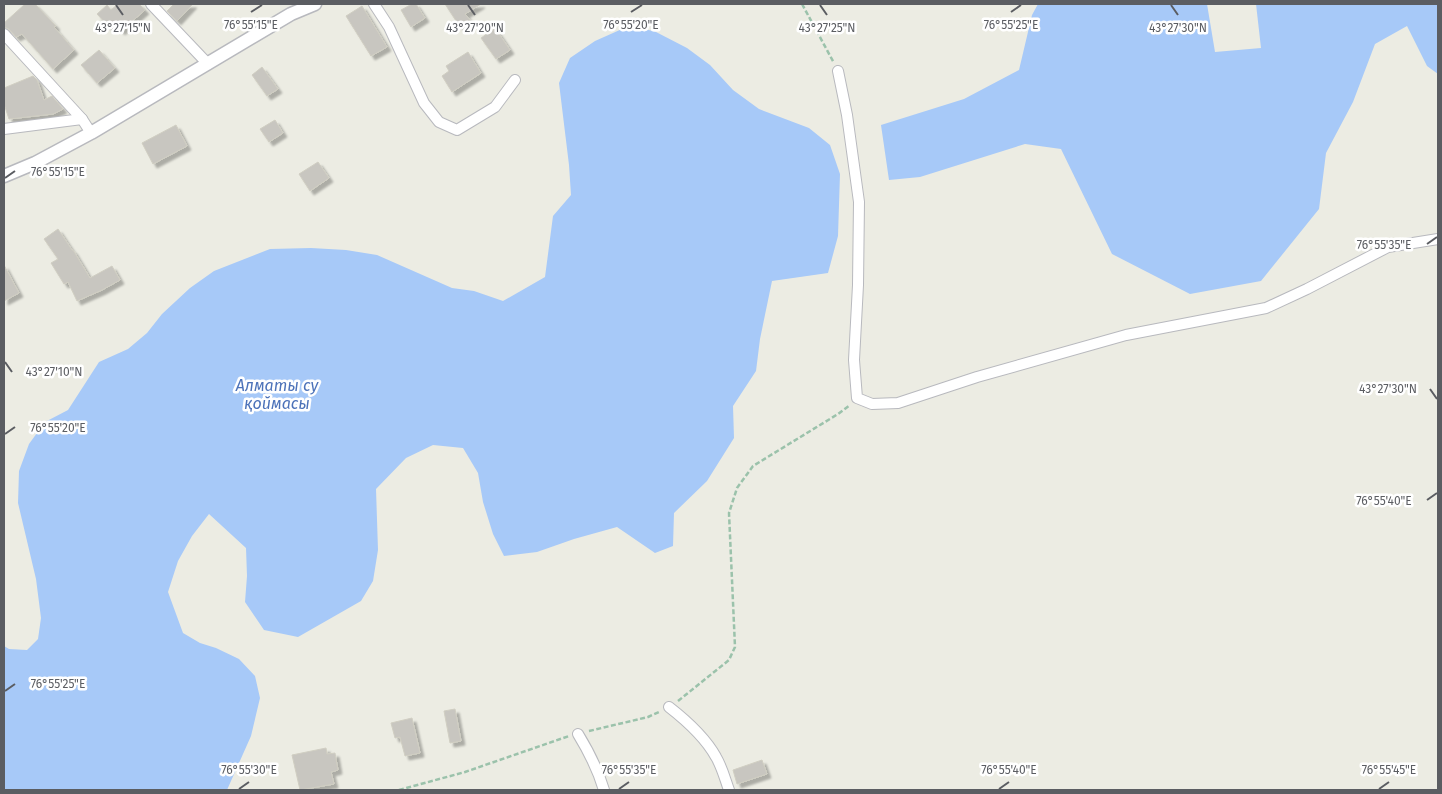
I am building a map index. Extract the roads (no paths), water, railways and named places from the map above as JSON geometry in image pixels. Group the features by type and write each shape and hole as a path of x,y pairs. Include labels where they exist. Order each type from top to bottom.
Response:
{"street":[{"path":"151,4 208,64"},
{"path":"4,176 34,163 91,133 291,14 315,4"},
{"path":"374,4 389,27 424,103 439,122 457,130 495,107 516,80"},
{"path":"4,34 82,119 91,133"},
{"path":"838,71 847,115 859,202 858,285 854,360 857,398 872,404 898,403 977,377 1126,335 1266,308 1388,247 1438,239"},
{"path":"4,130 82,119"},
{"path":"669,708 687,721 716,756 729,790"},
{"path":"578,734 598,769 604,790"}],"water":[{"path":"1038,4 1207,4 1215,52 1261,48 1256,4 1438,4 1438,74 1427,66 1407,26 1375,44 1353,102 1326,153 1319,209 1261,281 1190,294 1112,254 1061,149 1025,144 920,177 889,180 881,125 964,99 1019,70 1032,15"},
{"name":"Алматы су қоймасы","path":"631,25 656,32 687,48 710,65 733,90 759,109 809,128 830,145 840,174 838,236 828,273 772,281 760,339 756,371 733,406 734,438 707,481 674,513 673,546 655,553 617,527 537,552 504,556 493,534 483,502 478,473 463,448 433,445 406,458 376,489 378,550 373,581 361,601 298,637 264,630 245,602 247,576 246,548 209,514 192,536 178,561 168,592 183,633 200,643 239,659 255,676 260,698 251,736 227,790 4,790 4,646 9,649 27,650 38,639 41,618 36,579 18,503 19,471 29,444 45,422 68,410 99,362 128,349 147,333 162,314 190,288 214,271 270,249 311,248 346,250 377,255 452,288 474,291 503,301 545,277 553,216 571,195 559,83 570,58 595,41"}]}
